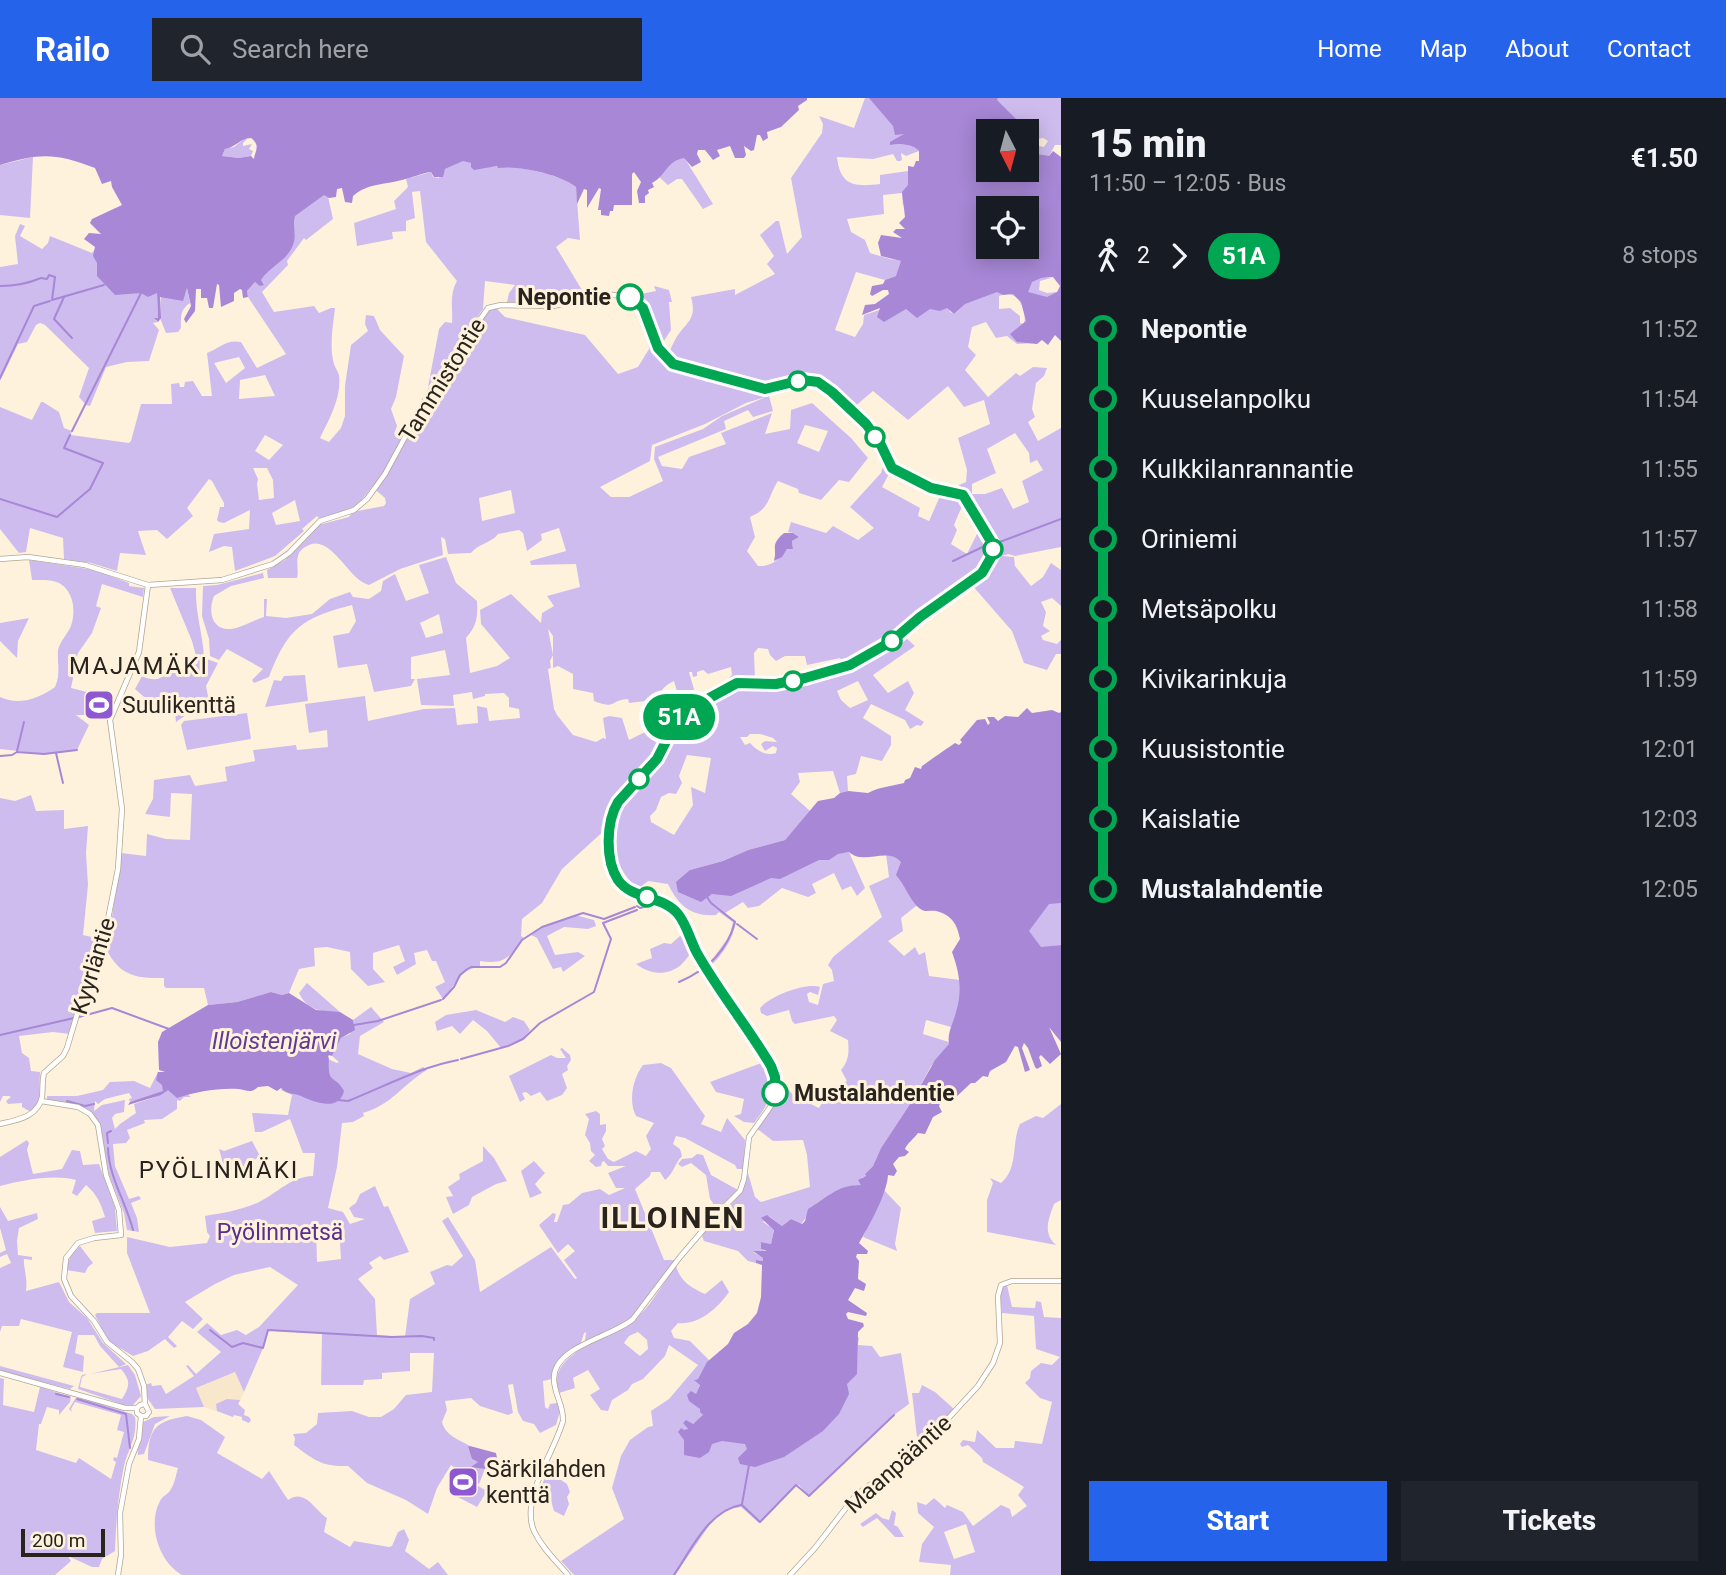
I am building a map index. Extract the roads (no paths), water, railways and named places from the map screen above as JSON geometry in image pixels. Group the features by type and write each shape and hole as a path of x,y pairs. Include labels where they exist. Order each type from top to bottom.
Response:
{"street":[{"name":"Tammistontie","path":"0,559 28,557 85,565 148,585 222,580 264,568 289,553 320,522 357,508 367,499 385,474 429,393 488,308 498,305 553,306 610,294 630,297 641,305 660,353 678,366 765,389 806,380 827,387 866,424 880,443 892,468 931,488 962,494 991,538 993,554 982,573 920,617 892,641 863,658 842,668 797,680 767,684 737,683 687,710 672,727 657,759 614,810 610,830 610,858 617,878 630,890 666,903 677,913 698,954 771,1066 776,1091 773,1103 749,1137 744,1179 737,1196 716,1215 629,1322 573,1351 561,1360 556,1368 554,1383 564,1421 532,1495 530,1514 538,1538 568,1575"},
{"name":"Kyyrläntie","path":"41,1101 44,1073 63,1056 67,1048 108,919 118,869 122,830 121,800 109,726 110,717 139,652 148,585"},
{"path":"0,1124 29,1116 41,1101 78,1107 90,1114 98,1125 106,1175 119,1210 121,1235 78,1243 66,1258 64,1279 71,1296 94,1321 107,1342 138,1369 144,1386 145,1405 149,1412 146,1416 141,1416"},
{"name":"Maanpääntie","path":"790,1575 815,1548 856,1495 921,1448 978,1386 1000,1343 998,1296 1001,1285 1012,1280 1061,1281"},
{"path":"0,1373 125,1408 145,1405"},
{"path":"118,1575 121,1555 120,1509 129,1464 140,1436 141,1416 137,1413 137,1408"}],"water":[{"path":"0,98 807,98 781,127 767,132 768,138 763,141 760,135 757,135 754,150 744,146 744,158 735,158 730,146 717,150 720,156 713,160 705,150 698,150 701,162 692,167 684,158 673,162 652,183 654,187 648,190 645,203 639,203 637,191 641,182 634,172 632,205 614,205 609,216 601,215 601,210 598,210 599,188 587,208 587,190 584,189 577,204 576,187 560,178 527,169 497,166 474,170 471,163 463,161 445,169 443,177 434,177 431,172 364,189 353,196 352,203 345,202 342,188 337,189 336,197 329,198 324,195 295,216 293,245 287,255 261,280 264,285 260,286 255,282 247,291 248,297 243,298 240,289 234,293 234,301 221,307 217,284 213,308 209,308 207,298 201,298 201,289 196,289 195,311 186,323 184,319 191,306 187,288 183,301 160,297 161,318 158,322 154,318 158,318 157,293 148,297 141,293 115,295 97,276 97,263 93,256 95,247 84,239 89,233 101,234 90,223 92,219 122,205 111,181 102,184 95,168 58,157 26,158 0,165","holes":["251,138 257,148 254,159 251,156 222,156 225,149"]},
{"path":"869,98 998,98 1016,119 976,119 976,182 1040,182 1040,154 1049,156 1053,151 1061,157 1061,341 1055,335 1048,345 1042,340 1037,344 1017,342 1010,334 1026,321 1021,302 1013,294 1003,295 997,292 965,304 954,314 947,308 940,311 930,309 917,318 906,309 884,322 877,317 880,308 862,315 865,305 875,304 889,294 888,290 883,290 872,296 870,294 872,286 883,284 885,280 896,276 901,261 881,256 878,243 881,235 902,238 893,232 896,229 905,229 899,223 905,217 902,192 908,185 908,166 914,167 916,161 919,161 919,151 902,144 890,145 890,142 904,134 895,135 893,126","holes":["1053,277 1060,286 1057,292 1047,297 1028,292 1032,282 1041,278"]},
{"path":"784,533 793,533 799,537 792,541 793,549 787,549 782,557 774,561 775,544"},
{"path":"1027,708 1032,713 1052,710 1061,712 1061,903 1049,904 1029,931 1041,947 1061,945 1061,1042 1049,1027 1061,1054 1050,1064 1041,1055 1039,1057 1042,1066 1037,1069 1024,1043 1022,1048 1030,1070 1025,1072 1018,1047 1015,1046 1006,1062 990,1071 988,1077 983,1076 971,1083 954,1099 942,1099 939,1106 942,1112 933,1117 925,1134 918,1133 908,1144 905,1149 909,1152 893,1164 897,1171 894,1176 888,1175 881,1200 859,1243 868,1251 867,1254 857,1254 856,1257 859,1261 858,1279 866,1284 864,1291 855,1288 848,1300 867,1313 866,1316 848,1312 846,1314 848,1319 863,1323 864,1326 858,1332 857,1374 847,1384 849,1394 839,1414 823,1431 784,1457 755,1467 740,1464 738,1458 747,1449 745,1444 722,1441 712,1444 709,1452 700,1458 684,1455 684,1440 678,1432 681,1428 688,1429 683,1423 686,1420 693,1424 703,1415 700,1409 689,1401 687,1395 691,1391 696,1394 700,1385 694,1380 698,1379 707,1362 728,1344 734,1333 748,1324 757,1313 761,1297 762,1265 756,1263 756,1260 763,1261 763,1258 753,1251 767,1251 761,1249 761,1242 771,1244 774,1230 761,1218 767,1215 782,1226 791,1219 802,1224 808,1209 838,1190 861,1185 858,1180 866,1176 873,1166 881,1148 935,1060 949,1044 960,988 952,952 960,939 950,918 936,911 919,908 896,875 901,862 889,856 861,857 849,852 838,854 780,879 771,878 731,896 712,894 701,902 678,892 676,882 690,870 785,840 818,801 834,798 848,791 868,793 904,783 910,778 915,767 921,769 955,743 959,745 962,742 960,740 977,720 985,719 988,725 990,723 987,717 994,717 998,721 1005,716 1018,717"},
{"name":"Illoistenjärvi","path":"271,992 282,995 289,993 316,1010 340,1012 353,1020 355,1030 341,1038 332,1056 328,1057 330,1076 344,1091 337,1102 325,1104 268,1086 251,1091 214,1090 177,1098 168,1090 161,1095 128,1105 163,1091 162,1085 156,1080 158,1072 165,1072 159,1070 158,1042 162,1032 208,1005 237,1002"},
{"path":"468,1447 496,1453 497,1458 485,1469 471,1467 478,1462 472,1459"}],"waterway":[{"path":"0,286 47,279 49,275 55,277 52,300 104,285"},
{"path":"72,431 141,293"},
{"path":"64,297 54,319 72,338"},
{"path":"0,378 34,306 50,301"},
{"path":"0,499 57,517 90,489 103,463 64,448 70,435"},
{"path":"997,543 1061,519"},
{"path":"953,561 989,544"},
{"path":"17,751 24,722"},
{"path":"0,756 17,752 44,754 77,750"},
{"path":"56,753 63,783"},
{"path":"679,982 714,959 727,942 735,922 707,897"},
{"path":"637,906 640,908 654,904"},
{"path":"443,999 466,970 471,967 500,967 506,963 522,940 542,927 583,913 604,919 635,907"},
{"path":"461,1059 523,1039 540,1023 594,992 611,939 603,923 637,910"},
{"path":"737,924 757,939"},
{"path":"354,1025 378,1021 441,1000"},
{"path":"79,1017 112,1008 169,1029"},
{"path":"0,1035 74,1018"},
{"path":"338,1100 348,1101 416,1072 458,1060"},
{"path":"67,1101 85,1106 94,1104"},
{"path":"108,1143 107,1133 111,1131"},
{"path":"108,1148 111,1170 133,1230"},
{"path":"210,1330 232,1347 243,1343 263,1348 268,1330 391,1337 422,1336 434,1340"},
{"path":"56,1394 69,1397"},
{"path":"77,1399 126,1414 130,1448"},
{"path":"742,1505 760,1522 796,1485 809,1496 894,1415"},
{"path":"742,1504 749,1465"},
{"path":"674,1575 710,1523 730,1508 741,1505"}],"place":[{"name":"Nepontie","path":"630,297"},
{"name":"Suulikenttä","path":"99,705"},
{"name":"Mustalahdentie","path":"775,1093"},
{"name":"Särkilahden kenttä","path":"463,1482"}],"district":[{"name":"MAJAMÄKI","path":"139,666"},
{"name":"PYÖLINMÄKI","path":"219,1170"},
{"name":"ILLOINEN","path":"673,1218"}],"park label":[{"name":"Pyölinmetsä","path":"280,1232"}]}
